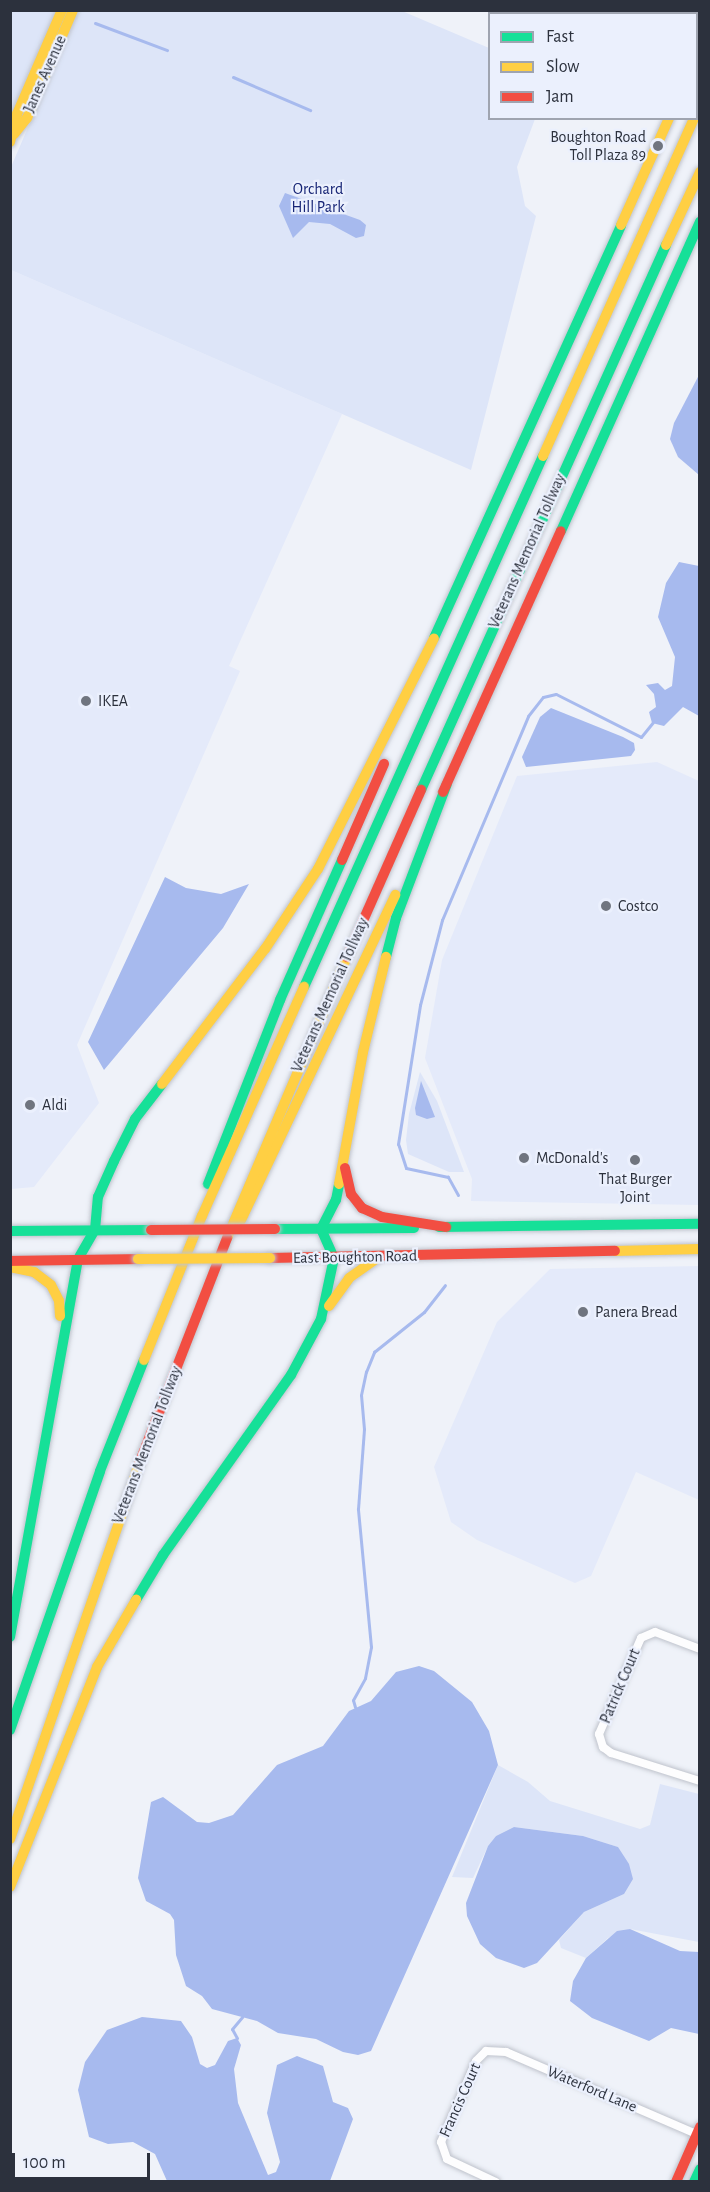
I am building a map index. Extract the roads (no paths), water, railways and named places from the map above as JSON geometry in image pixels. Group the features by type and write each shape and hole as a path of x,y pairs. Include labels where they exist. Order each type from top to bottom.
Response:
{"main road":[{"name":"Janes Avenue","path":"11,138 17,114 62,10"},
{"name":"Janes Avenue","path":"11,138 27,118 73,10"},
{"path":"202,1216 209,1177 230,1120 448,609 668,120"},
{"name":"Veterans Memorial Tollway","path":"10,1730 100,1471 202,1216 693,120"},
{"name":"Veterans Memorial Tollway","path":"10,1839 132,1481 250,1178 544,510 699,172"},
{"path":"224,1245 250,1206 447,784 699,222"},
{"path":"10,1637 61,1337 78,1259 95,1230 99,1197 135,1119 265,949 318,869 448,609"},
{"path":"321,1318 334,1258 321,1229 333,1209 363,1052 396,918 447,784"},
{"path":"344,1156 351,1194 362,1208 382,1217 446,1227"},
{"name":"East Boughton Road","path":"10,1231 699,1224"},
{"name":"East Boughton Road","path":"10,1261 334,1258 699,1249"},
{"path":"10,1887 102,1657 163,1554 291,1376 321,1318 349,1278 379,1257"},
{"path":"10,1267 34,1272 51,1285 59,1301 61,1337"},
{"path":"676,2181 698,2131"},
{"path":"694,2181 699,2169"}],"street":[{"name":"Patrick Court","path":"699,1649 664,1634 647,1634 636,1646 599,1734 600,1742 611,1753 634,1763 699,1781"},
{"name":"Waterford Lane","path":"486,2051 506,2052 698,2131"},
{"name":"Francis Court","path":"486,2051 476,2061 444,2133 442,2151 455,2164 496,2181"}],"water":[{"path":"618,10 670,11 644,12 617,12"},
{"path":"285,193 360,220 366,225 364,236 356,238 330,224 309,222 293,238 279,206"},
{"path":"699,375 699,475 678,457 670,439 674,423"},
{"path":"679,562 699,566 699,716 683,707 664,726 652,723 649,712 656,707 654,694 646,685 658,683 665,690 672,686 675,657 658,617 666,583"},
{"path":"551,708 623,737 634,743 635,750 631,756 526,767 522,757 540,717"},
{"path":"165,877 186,888 221,894 249,884 223,928 104,1070 88,1042"},
{"path":"421,1081 435,1117 427,1119 416,1115 415,1108"},
{"path":"419,1666 434,1671 472,1702 489,1731 498,1765 371,2051 358,2055 343,2052 316,2039 278,2033 257,2021 212,2009 202,1996 186,1986 176,1955 174,1920 170,1914 146,1901 138,1878 151,1802 163,1797 197,1822 209,1823 233,1815 277,1765 323,1746 349,1711 371,1701 396,1672"},
{"path":"514,1827 583,1836 618,1847 629,1864 633,1879 624,1894 584,1912 537,1963 524,1968 496,1958 480,1944 467,1916 466,1903 488,1846 496,1836"},
{"path":"630,1929 680,1951 699,1952 699,2034 671,2028 649,2041 592,2018 570,2001 573,1981 586,1958 617,1931"},
{"path":"142,2017 181,2021 192,2037 200,2064 207,2068 215,2065 228,2041 237,2038 241,2045 234,2069 238,2103 268,2175 276,2172 280,2162 267,2113 277,2065 297,2056 323,2066 333,2102 348,2108 353,2119 330,2181 167,2181 155,2154 133,2142 108,2144 89,2137 78,2090 85,2062 107,2030"}],"waterway":[{"path":"95,23 167,50"},
{"path":"233,77 310,110"},
{"path":"458,1195 448,1177 406,1168 398,1144 420,1005 442,920 528,716 543,697 556,694 641,737 653,722"},
{"path":"355,1707 353,1700 365,1678 371,1647 358,1509 364,1429 361,1395 366,1372 374,1352 424,1312 445,1285"},
{"path":"237,2038 232,2029 242,2017"}],"place":[{"name":"Boughton Road Toll Plaza 89","path":"658,146"},
{"name":"IKEA","path":"86,701"},
{"name":"Costco","path":"606,906"},
{"name":"Aldi","path":"30,1105"},
{"name":"McDonald's","path":"524,1158"},
{"name":"That Burger Joint","path":"635,1160"},
{"name":"Panera Bread","path":"583,1312"}],"park label":[{"name":"Orchard Hill Park","path":"318,198"}]}
